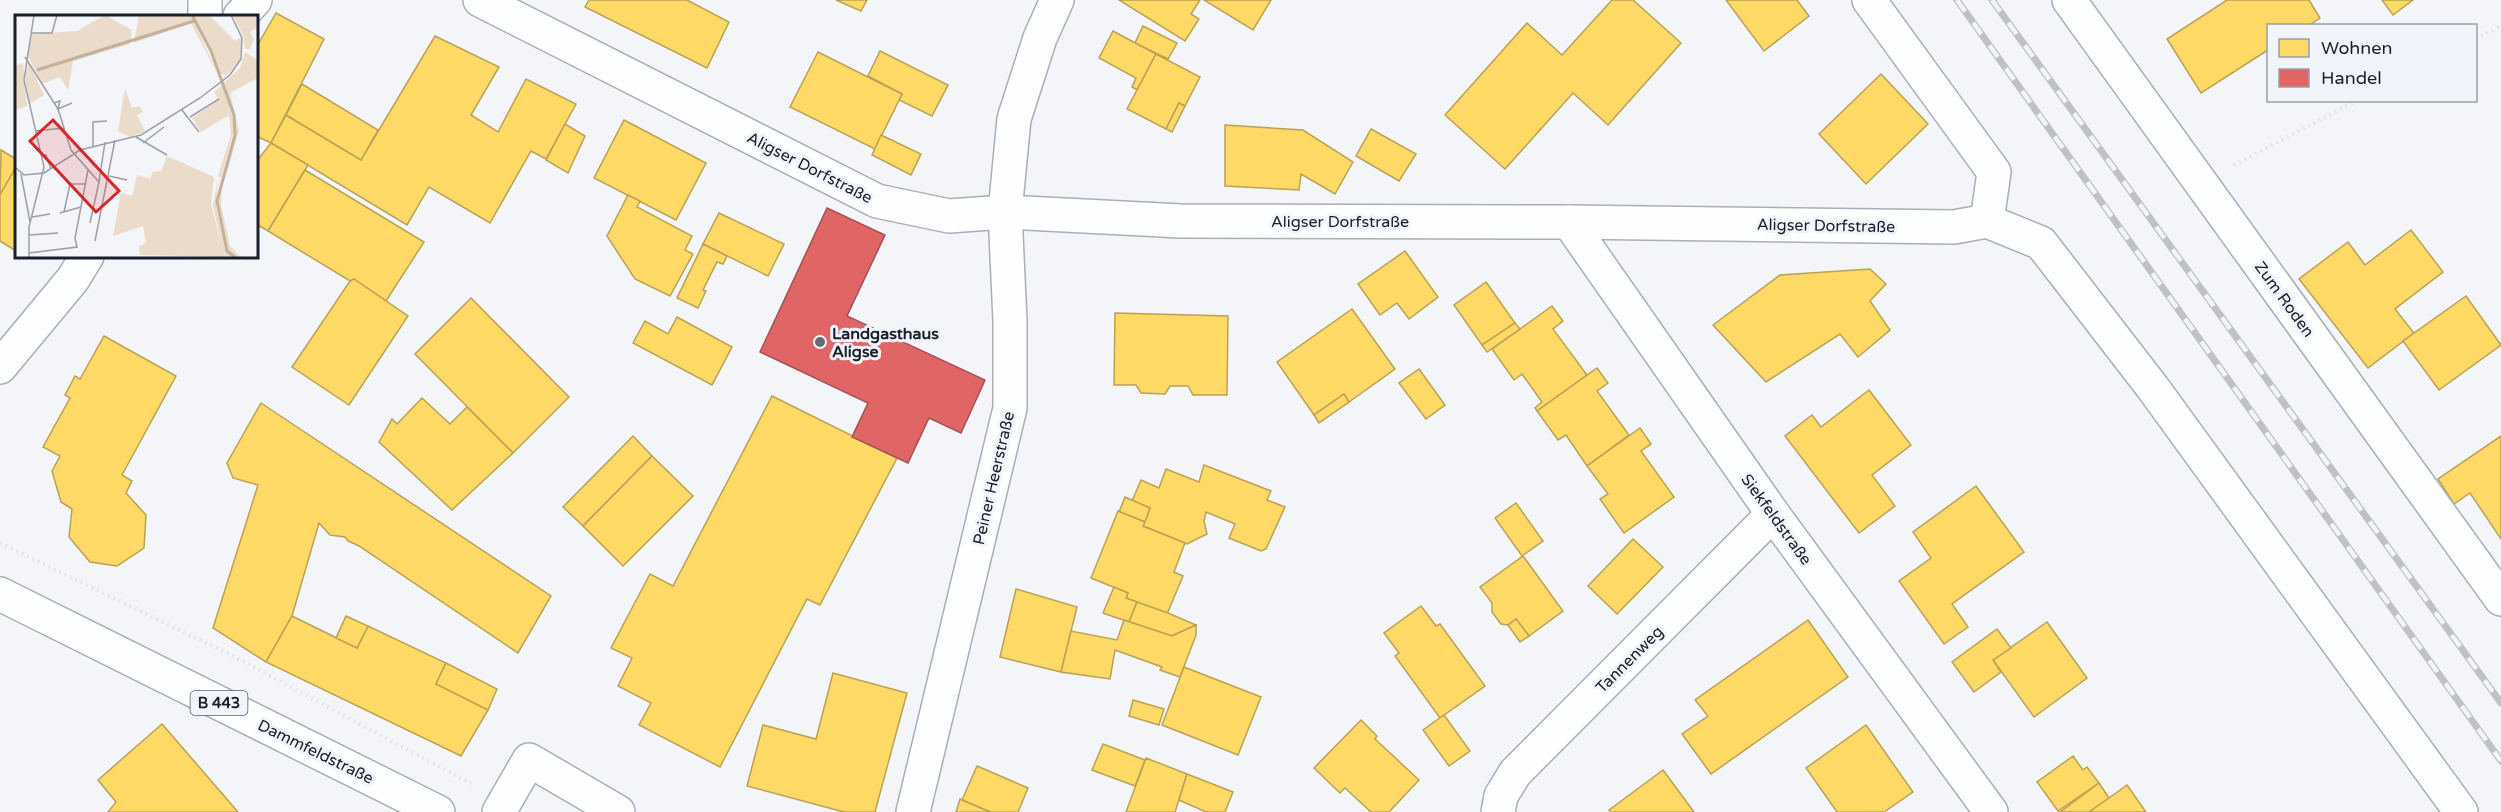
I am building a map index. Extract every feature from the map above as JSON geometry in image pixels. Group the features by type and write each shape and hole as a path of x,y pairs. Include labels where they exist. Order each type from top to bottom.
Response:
{"street":[{"path":"205,0 206,15"},
{"path":"241,15 255,0"},
{"name":"Aligser Dorfstraße","path":"480,0 877,201 949,216 1005,213 1182,221 1569,222 1954,227 1988,221"},
{"name":"Peiner Heerstraße","path":"913,812 1011,408 1011,321 1005,213 1014,119 1040,38 1057,0"},
{"path":"1869,0 1994,172 1988,221 2041,243 2153,388 2461,812"},
{"name":"Zum Roden","path":"2069,0 2501,599"},
{"name":"Siekfeldstraße","path":"1569,222 1773,514 1991,812"},
{"path":"0,367 73,279 86,258"},
{"name":"Tannenweg","path":"1498,812 1501,796 1515,773 1773,514"},
{"name":"Dammfeldstraße","path":"0,594 438,812"},
{"path":"501,808 530,760 618,812"}],"path":[{"path":"2477,38 2501,26"},
{"path":"2200,183 2354,102"},
{"path":"0,543 230,654 454,773 501,808"}],"building: Wohnen":[{"path":"589,0 687,0 729,22 707,68 585,7"},
{"path":"836,0 867,0 861,11"},
{"path":"1119,0 1200,0 1191,14 1199,19 1185,41"},
{"path":"1204,0 1271,0 1253,30"},
{"path":"1612,0 1633,0 1681,43 1608,125 1573,93 1505,169 1445,115 1527,23 1562,55"},
{"path":"1726,0 1797,0 1809,16 1764,51"},
{"path":"2227,0 2309,0 2320,18 2311,24 2267,24 2267,51 2201,93 2167,39"},
{"path":"2382,0 2413,0 2393,15"},
{"path":"276,13 324,39 271,143 258,137 258,44"},
{"path":"1143,26 1177,43 1168,59 1135,43"},
{"path":"1113,31 1156,54 1137,90 1132,87 1136,78 1099,58"},
{"path":"435,36 499,67 471,115 498,132 526,79 576,104 546,159 531,151 490,223 429,187 407,225 271,143 286,115 361,160"},
{"path":"880,51 948,85 932,116 899,100 902,94 868,76"},
{"path":"818,52 902,94 875,149 790,107"},
{"path":"1156,54 1200,77 1185,106 1179,103 1166,129 1127,109"},
{"path":"1881,74 1928,124 1866,184 1819,134"},
{"path":"302,84 378,130 361,160 286,115"},
{"path":"1179,103 1185,106 1172,132 1166,129"},
{"path":"624,120 706,163 676,220 594,178"},
{"path":"565,124 585,136 568,173 546,160"},
{"path":"1225,125 1303,130 1353,162 1335,194 1301,174 1299,190 1225,186"},
{"path":"1371,129 1416,154 1399,181 1356,156"},
{"path":"881,135 921,154 911,175 872,155"},
{"path":"271,143 308,165 268,231 258,225 258,159"},
{"path":"1,150 15,158 15,169 0,195"},
{"path":"15,169 15,250 0,241 0,195"},
{"path":"305,170 424,242 386,301 354,279 350,281 268,231"},
{"path":"628,195 640,201 637,207 692,236 685,250 693,254 670,296 635,279 607,236"},
{"path":"719,213 784,244 768,276 703,244"},
{"path":"2411,230 2443,272 2395,309 2414,333 2368,368 2299,279 2348,242 2365,265"},
{"path":"703,244 727,256 723,264 717,262 703,290 706,291 698,308 677,298"},
{"path":"1405,251 1438,297 1409,319 1397,303 1380,315 1358,284"},
{"path":"1870,269 1886,284 1870,301 1890,330 1858,357 1840,334 1766,382 1713,325 1780,275"},
{"path":"354,279 408,316 349,405 292,367 350,281"},
{"path":"1486,282 1515,323 1482,345 1454,305"},
{"path":"2466,296 2501,345 2439,390 2403,341"},
{"path":"471,298 569,397 513,453 415,354"},
{"path":"1552,306 1563,321 1553,329 1587,375 1537,411 1535,408 1542,402 1522,374 1514,380 1492,349"},
{"path":"1352,309 1395,369 1349,402 1344,394 1314,415 1277,362"},
{"path":"1115,313 1228,316 1227,395 1193,395 1188,386 1170,386 1165,394 1141,393 1136,385 1114,385"},
{"path":"677,317 732,347 712,385 633,343 645,321 668,334"},
{"path":"1515,323 1520,329 1487,352 1482,345"},
{"path":"104,336 176,376 122,475 132,481 126,493 146,515 144,548 117,566 90,562 69,537 72,509 61,502 52,471 60,456 43,447 70,398 65,395 75,376 80,379"},
{"path":"1597,368 1608,383 1597,391 1629,435 1587,466 1566,435 1558,440 1537,411"},
{"path":"1419,369 1445,405 1426,419 1399,383"},
{"path":"1869,390 1911,445 1872,475 1895,506 1859,533 1785,436 1812,415 1821,427"},
{"path":"1344,394 1349,402 1319,423 1314,415"},
{"path":"772,396 897,458 820,605 807,599 720,767 639,725 651,703 618,686 632,658 611,648 650,574 673,586"},
{"path":"422,398 450,424 467,407 513,453 452,510 379,442 392,419 397,424"},
{"path":"261,403 551,596 518,653 345,537 330,535 319,523 292,616 266,662 213,628 258,485 233,478 227,463"},
{"path":"1640,428 1651,444 1641,451 1674,497 1624,533 1600,499 1608,494 1587,466"},
{"path":"633,436 652,456 583,526 563,507"},
{"path":"2501,436 2501,539 2470,493 2454,504 2438,479"},
{"path":"652,456 693,496 623,566 583,526"},
{"path":"1204,465 1271,491 1267,500 1285,507 1266,549 1261,551 1229,538 1235,524 1206,512 1204,521 1207,534 1187,544 1143,526 1150,508 1132,501 1141,480 1159,488 1166,469 1199,482"},
{"path":"1976,486 2024,552 1952,604 1968,627 1944,644 1899,581 1931,558 1913,532"},
{"path":"1125,497 1150,508 1145,522 1119,512"},
{"path":"1516,503 1543,541 1522,556 1495,518"},
{"path":"1118,511 1145,522 1143,526 1185,543 1174,572 1183,576 1167,614 1126,598 1128,593 1091,578"},
{"path":"1633,539 1663,567 1617,614 1588,586"},
{"path":"1523,556 1563,611 1529,636 1516,619 1508,625 1501,624 1492,612 1492,603 1480,587"},
{"path":"1114,587 1128,593 1126,598 1137,602 1129,622 1103,613"},
{"path":"1016,589 1077,607 1061,672 1000,657"},
{"path":"1137,602 1196,625 1172,636 1129,622"},
{"path":"1421,606 1436,626 1440,624 1485,686 1440,718 1395,656 1399,653 1384,633"},
{"path":"292,616 357,648 368,626 446,663 436,684 488,710 461,756 266,662"},
{"path":"346,616 368,626 357,648 336,638"},
{"path":"1516,619 1529,636 1520,642 1508,625"},
{"path":"1124,620 1172,636 1196,625 1196,635 1180,677 1160,670 1162,667 1115,650 1110,679 1061,672 1071,631 1117,640"},
{"path":"1808,620 1848,677 1711,774 1682,734 1708,716 1695,700"},
{"path":"2047,622 2087,678 2034,717 1993,660"},
{"path":"1997,629 2011,648 1993,660 2001,672 1974,692 1952,662"},
{"path":"446,663 497,689 488,710 436,684"},
{"path":"1184,667 1261,697 1238,755 1162,725"},
{"path":"833,673 907,693 875,812 844,812 747,786 763,725 816,739"},
{"path":"1133,700 1164,709 1159,725 1129,716"},
{"path":"1444,715 1470,751 1449,766 1423,730"},
{"path":"1361,720 1377,736 1375,739 1419,780 1389,812 1371,812 1345,788 1340,793 1314,768"},
{"path":"162,724 238,812 108,812 116,802 98,780"},
{"path":"1866,725 1913,792 1884,812 1837,812 1806,768"},
{"path":"1103,744 1145,760 1135,786 1092,770"},
{"path":"2073,756 2083,770 2087,767 2099,783 2058,811 2037,782"},
{"path":"1146,758 1187,774 1175,812 1126,812"},
{"path":"977,766 1028,788 1018,812 990,812 962,800"},
{"path":"1663,770 1694,812 1611,812 1609,810"},
{"path":"1187,774 1233,792 1225,812 1206,812 1179,800"},
{"path":"2099,783 2109,798 2089,812 2060,812"},
{"path":"2127,785 2146,812 2089,812 2109,798"},
{"path":"960,799 962,800 990,812 956,812"}],"building: Handel":[{"path":"827,208 885,235 847,316 985,380 961,433 929,418 908,463 852,437 868,403 760,352"}],"railway":[{"path":"1957,0 2501,761"},
{"path":"1992,0 2501,703"}],"place":[{"name":"Landgasthaus Aligse","path":"820,342"}]}
